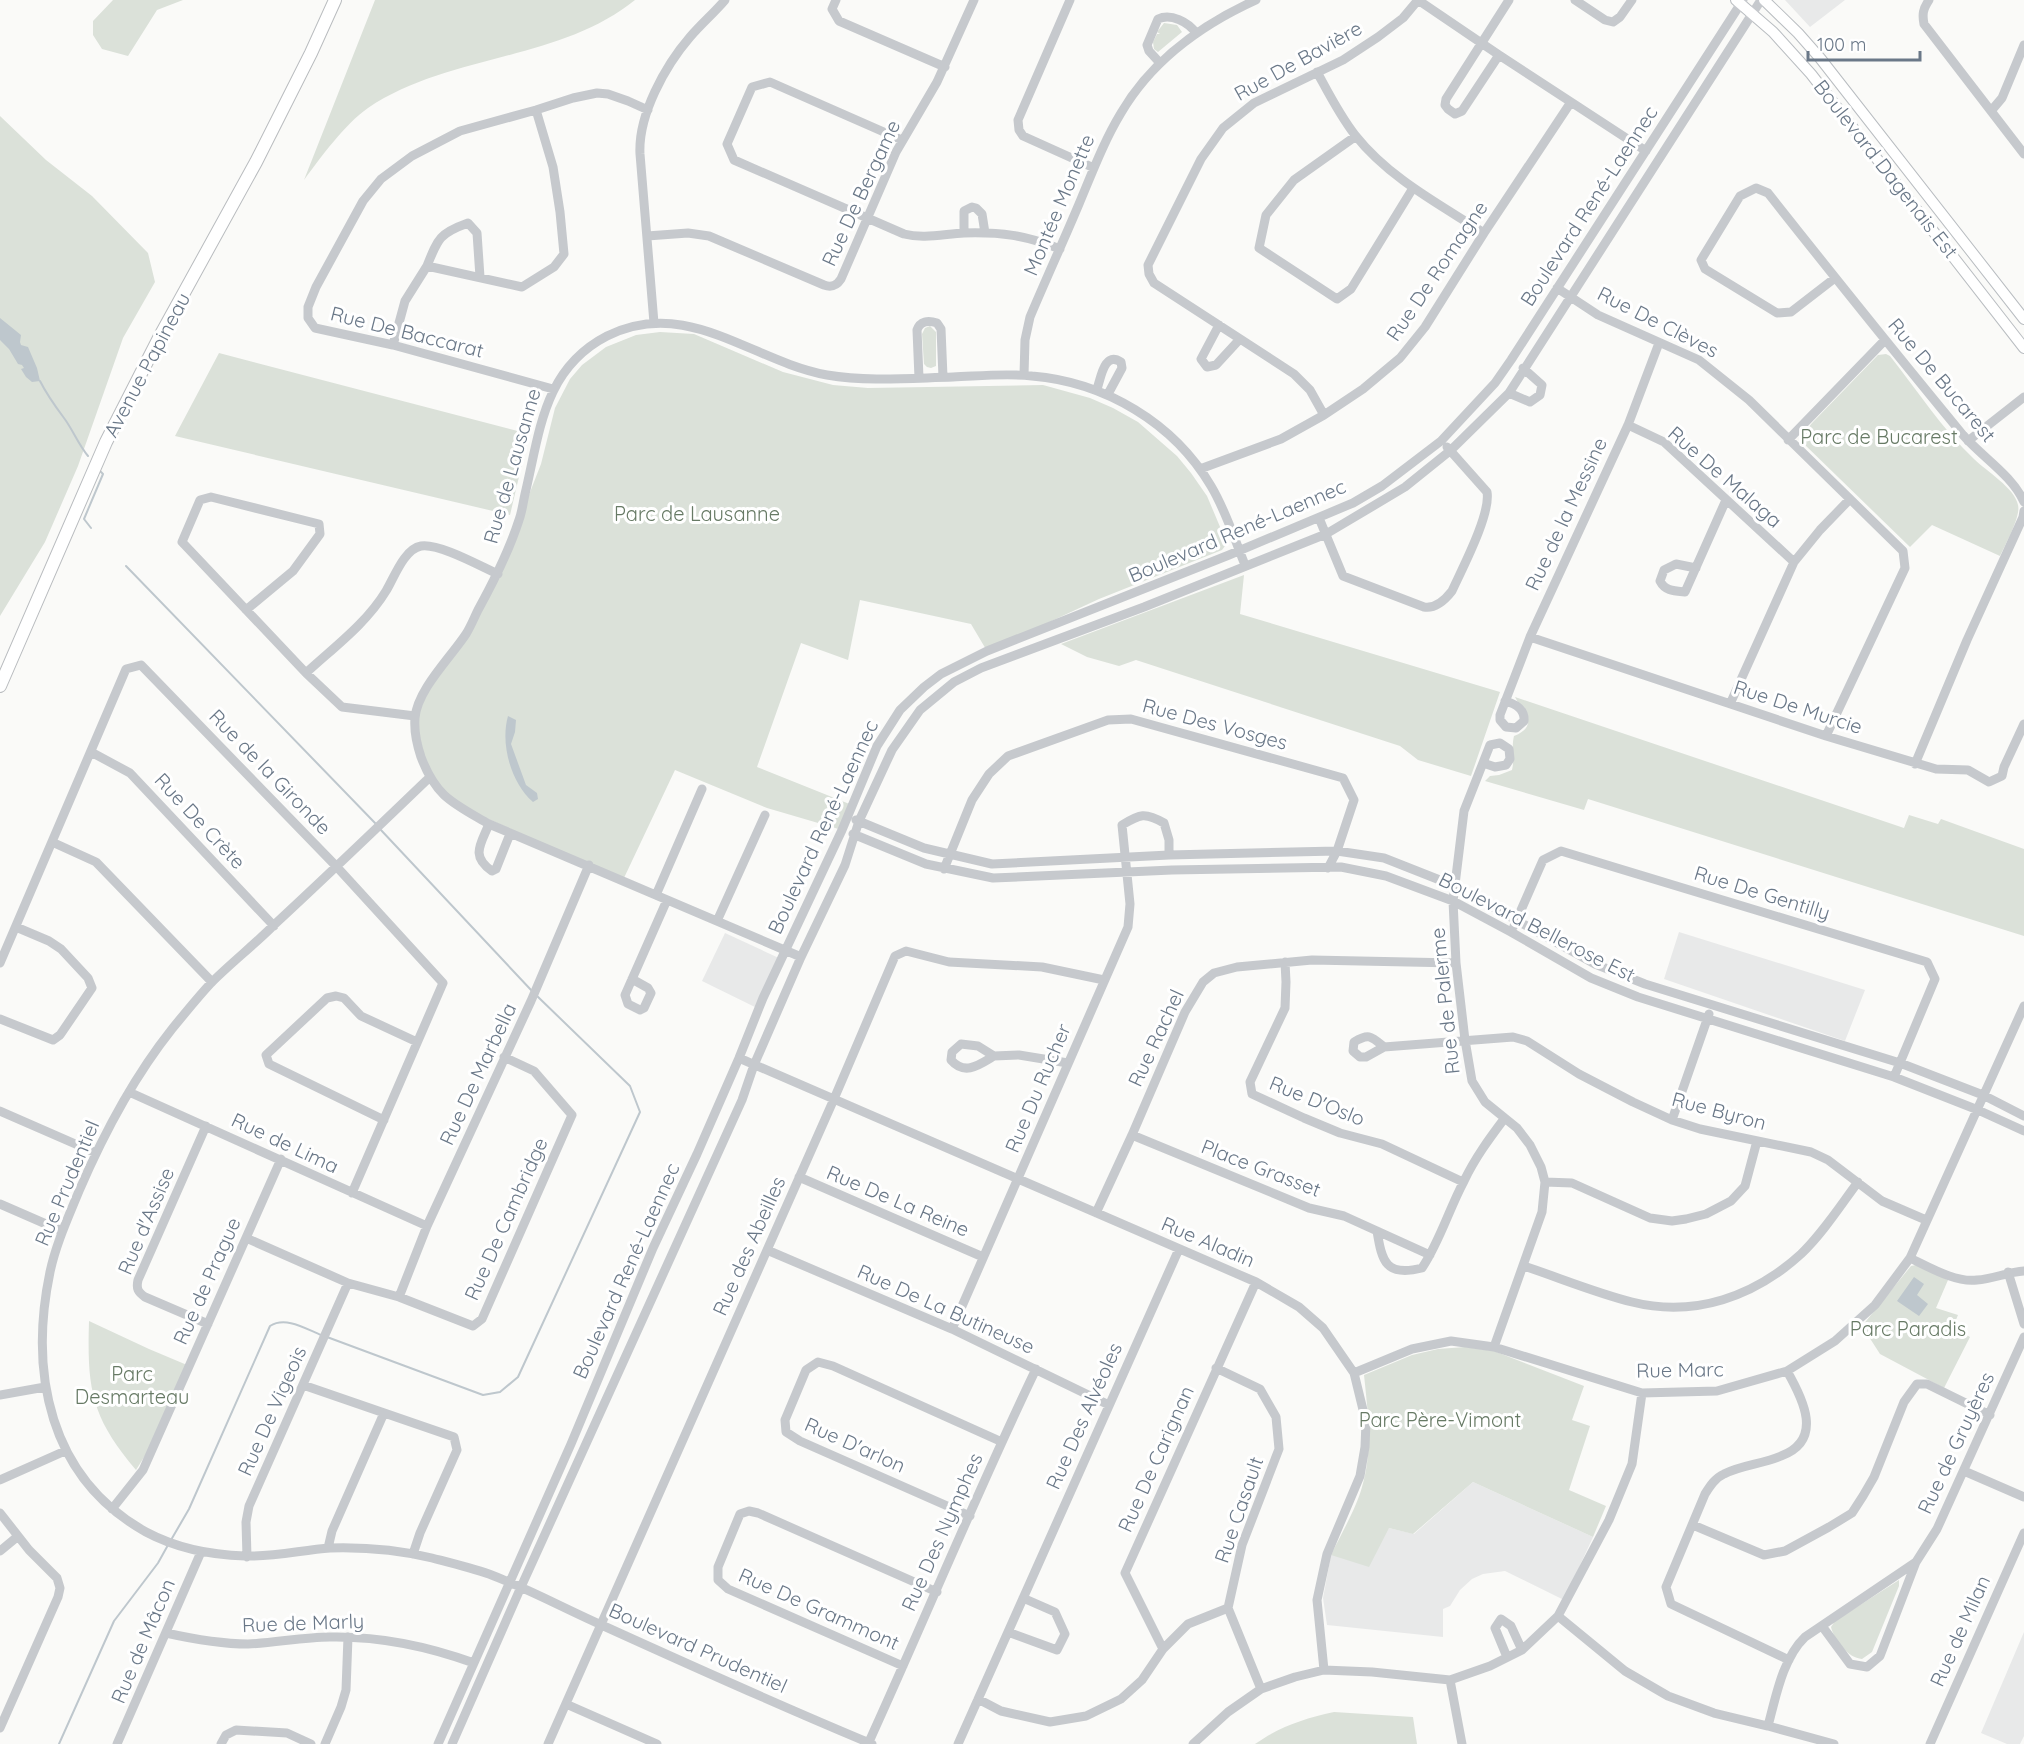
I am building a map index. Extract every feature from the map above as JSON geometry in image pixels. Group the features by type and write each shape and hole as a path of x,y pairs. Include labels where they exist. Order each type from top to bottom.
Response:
{"highway":[{"name":"Avenue Papineau","path":"0,686 111,432 159,338 256,162 311,53 333,0"}],"main road":[{"name":"Boulevard Dagenais Est","path":"1763,0 1798,33 1820,58 2024,319"},
{"name":"Boulevard Dagenais Est","path":"1740,1 1811,74 2024,348"}],"street":[{"path":"654,323 640,144 641,129 663,78 680,49 725,0"},
{"path":"836,0 832,9 839,21 945,67"},
{"name":"Rue De Bergame","path":"647,236 688,233 709,236 824,285 832,286 841,279 902,140 945,67 974,0"},
{"path":"1070,0 1017,127 1023,136 1094,168"},
{"name":"Montée Monette","path":"1024,375 1028,323 1094,168 1125,107 1160,63 1196,33 1223,15 1256,0"},
{"path":"1418,0 1646,151"},
{"name":"Rue De Bavière","path":"1324,415 1310,390 1294,374 1154,283 1149,274 1148,265 1201,159 1223,128 1254,103 1343,60 1402,18 1418,0"},
{"path":"1499,55 1462,111 1455,114 1448,109 1445,105 1446,99 1509,0"},
{"path":"1575,0 1605,20 1613,22 1620,17 1632,0"},
{"name":"Boulevard René-Laennec","path":"452,1744 742,1100 754,1065 801,957 845,865 860,821 892,750 906,728 920,710 954,682 981,668 1144,607 1326,534 1405,487 1451,450 1509,393 1763,0"},
{"path":"1929,0 1923,9 1924,24 2024,154"},
{"name":"Boulevard René-Laennec","path":"438,1744 571,1444 653,1248 740,1058 763,998 842,830 887,727 910,700 941,674 987,651 1353,503 1382,486 1441,441 1495,383 1646,151 1740,1"},
{"path":"1160,63 1149,51 1147,45 1158,20 1166,17 1180,21 1190,26 1196,33"},
{"path":"1991,111 2002,98 2024,45"},
{"path":"1317,72 1356,136 1387,167 1413,188 1484,233"},
{"path":"902,140 770,82 752,87 727,144 734,160 912,236 964,233 1018,235 1060,249"},
{"name":"Rue De Baccarat","path":"553,389 393,345 315,328 308,318 308,307 316,287 363,201 381,179 412,156 460,130 597,93 608,94 648,110"},
{"name":"Rue De Romagne","path":"1200,469 1281,439 1324,415 1363,389 1400,358 1425,327 1571,102"},
{"path":"427,266 522,287 554,267 564,254 561,212 553,167 536,110"},
{"path":"1356,136 1294,180 1266,215 1259,248 1337,299 1351,289 1413,188"},
{"name":"Rue De Bucarest","path":"1835,278 1791,312 1777,313 1706,269 1701,260 1740,196 1756,188 1768,193 1968,441 2002,473 2021,495 2024,502"},
{"path":"964,233 964,211 972,207 982,214 985,233"},
{"path":"393,345 405,302 447,230 468,223 477,234 480,277"},
{"name":"Rue De Clèves","path":"1557,288 1599,315 1699,360 1707,366 1749,400 1904,551 1905,568 1826,736"},
{"path":"919,378 917,330 921,323 927,321 937,323 941,329 943,377"},
{"name":"Rue de Lausanne","path":"801,957 489,824 451,802 438,791 429,778 417,747 415,716 427,687 467,632 498,574 520,517 540,426 553,389 580,354 598,341 630,327 654,323 678,324 705,329 794,366 826,375 859,378 919,378 1024,375 1066,381 1097,389 1152,421 1179,445 1200,469 1220,502 1245,565"},
{"path":"1219,325 1201,359 1207,367 1216,365 1239,340"},
{"path":"1788,440 1885,340"},
{"name":"Rue de la Messine","path":"1505,701 1530,637 1628,425 1659,343"},
{"path":"1097,389 1107,362 1116,359 1121,362 1122,368 1108,394"},
{"path":"1509,393 1530,402 1540,395 1542,385 1524,368"},
{"path":"1968,441 2024,397"},
{"name":"Rue De Malaga","path":"1628,425 1664,442 1794,562"},
{"path":"1319,518 1343,576 1424,607 1431,608 1444,600 1452,591 1462,570 1488,499 1487,492 1441,441"},
{"path":"246,610 293,571 320,534 319,524 211,497 200,500 182,542 246,610 306,673 342,707 415,716"},
{"path":"1696,568 1726,500"},
{"path":"1730,704 1794,562 1820,530 1850,500"},
{"path":"1915,764 2024,511"},
{"path":"306,673 356,628 384,594 407,555 418,546 433,546 498,574"},
{"name":"Rue De Murcie","path":"1530,637 1826,736 1915,764 1936,769 1968,770 1984,780 1994,781 2002,776 2024,724"},
{"name":"Rue de la Gironde","path":"0,963 126,669 141,665 336,866 443,983 352,1193"},
{"name":"Rue Des Vosges","path":"944,869 972,800 989,774 1008,756 1108,720 1131,720 1343,778 1354,800 1337,851 1328,868"},
{"name":"Rue De Crète","path":"91,752 130,773 274,926"},
{"name":"Rue de Palerme","path":"1483,764 1464,811 1453,902 1456,963 1465,1040 1472,1081 1485,1102 1517,1128 1530,1145 1541,1167 1545,1182 1542,1212 1494,1347"},
{"name":"Rue Prudentiel","path":"429,778 212,982 172,1029 129,1092 96,1153 63,1231 50,1272 45,1301 42,1345 45,1387 52,1417 65,1451 85,1480 112,1509 160,1539 201,1552 247,1557 328,1548 413,1554 510,1582"},
{"path":"656,895 702,789"},
{"path":"717,921 765,815"},
{"path":"1126,856 1122,825 1135,817 1150,815 1164,823 1169,840 1169,855"},
{"name":"Boulevard Bellerose Est","path":"848,816 924,848 992,864 1126,856 1337,851 1384,858 1455,886 1595,964 1645,984 1900,1063 1983,1095 2024,1116"},
{"path":"489,824 478,852 479,858 492,871 496,869 510,834"},
{"name":"Boulevard Bellerose Est","path":"842,830 926,864 993,878 1127,874 1172,870 1341,867 1386,876 1453,902 1591,978 1638,998 1894,1077 2024,1131"},
{"path":"52,842 96,862 212,982"},
{"name":"Rue De Gentilly","path":"1511,932 1543,860 1561,851 1928,962 1935,979 1894,1077"},
{"name":"Rue Du Rucher","path":"952,1329 1128,927 1130,904 1126,856"},
{"name":"Rue De Marbella","path":"399,1297 427,1226 531,1001 589,865"},
{"path":"632,979 667,900"},
{"path":"0,1019 53,1040 60,1035 92,988 88,978 61,949 49,941 15,927"},
{"name":"Rue des Abeilles","path":"548,1744 834,1100 894,956 906,951 949,962 1042,967 1104,980"},
{"name":"Rue Rachel","path":"1095,1213 1132,1136 1185,1012 1203,982 1214,973 1237,967 1312,960 1456,963"},
{"name":"Rue D'Oslo","path":"1285,962 1285,1008 1250,1082 1252,1095 1340,1133 1382,1144 1463,1182"},
{"path":"384,1120 269,1064 266,1055 327,998 336,996 344,998 361,1016 417,1042"},
{"path":"1672,1120 1712,1004"},
{"name":"Rue Marc","path":"1354,1374 1412,1349 1451,1341 1494,1347 1642,1393 1717,1391 1787,1371 1835,1341 1875,1305 1910,1258 2024,1006"},
{"name":"Rue Byron","path":"1384,1047 1513,1037 1527,1041 1578,1074 1672,1120 1700,1129 1810,1152 1828,1160 1882,1201 1926,1220"},
{"path":"994,1056 1019,1054 1068,1063"},
{"name":"Rue De Cambridge","path":"246,1238 348,1283 399,1297 473,1326 482,1318 572,1115 534,1071 504,1058"},
{"name":"Rue Aladin","path":"740,1058 1256,1282 1299,1307 1323,1328 1354,1374 1366,1422 1360,1476 1327,1554 1317,1600 1324,1670"},
{"name":"Rue de Lima","path":"129,1092 427,1226"},
{"path":"0,1112 96,1153"},
{"path":"1377,1231 1384,1263 1394,1270 1407,1271 1422,1268 1463,1182 1485,1143 1504,1119"},
{"name":"Rue d'Assise","path":"206,1126 136,1287 137,1291 145,1297 208,1324"},
{"name":"Place Grasset","path":"1132,1136 1309,1208 1344,1216 1430,1255"},
{"path":"1545,1182 1572,1183 1650,1218 1672,1221 1686,1219 1706,1214 1731,1202 1745,1186 1757,1141"},
{"name":"Rue de Prague","path":"112,1509 143,1470 281,1159"},
{"name":"Rue De La Reine","path":"799,1177 983,1257"},
{"path":"1524,1266 1634,1303 1678,1307 1719,1302 1763,1283 1801,1253 1858,1182"},
{"path":"0,1204 63,1231"},
{"name":"Rue Des Alvéoles","path":"958,1744 1179,1249"},
{"name":"Rue De La Butineuse","path":"767,1250 952,1329 1109,1405"},
{"path":"1910,1258 1948,1276 1976,1281 2008,1272 2024,1271"},
{"path":"2008,1272 2024,1324"},
{"name":"Rue De Carignan","path":"1163,1649 1125,1573 1256,1282"},
{"name":"Rue De Vigeois","path":"247,1557 246,1522 249,1506 348,1283"},
{"name":"Rue de Gruyères","path":"1822,1626 1850,1664 1867,1667 1874,1664 1880,1656 1916,1562 1937,1529 2024,1337"},
{"name":"Rue D'arlon","path":"970,1516 800,1441 786,1432 785,1420 806,1370 818,1362 833,1366 1002,1442"},
{"name":"Rue Casault","path":"1216,1368 1260,1389 1276,1417 1279,1449 1242,1545 1228,1608"},
{"name":"Rue Des Nymphes","path":"870,1744 1036,1369"},
{"path":"1787,1371 1804,1404 1808,1421 1803,1440 1783,1456 1723,1474 1713,1483 1705,1494 1666,1587 1671,1604 1789,1660"},
{"path":"1693,1525 1764,1555 1785,1551 1812,1538 1852,1513 1874,1478 1904,1402 1917,1384 1927,1384 1990,1414"},
{"path":"303,1385 454,1437 457,1450 413,1554"},
{"path":"0,1395 45,1387"},
{"path":"1192,1744 1228,1712 1261,1689 1295,1677 1324,1670 1372,1672 1450,1680 1522,1650 1558,1616 1609,1520 1632,1464 1642,1393"},
{"path":"328,1548 332,1531 384,1413"},
{"path":"0,1480 65,1451"},
{"path":"1964,1471 2024,1497"},
{"name":"Rue De Grammont","path":"903,1666 728,1589 718,1580 718,1567 740,1514 748,1511 758,1513 936,1592"},
{"path":"0,1513 17,1537 57,1578 60,1588 54,1608 0,1728"},
{"name":"Rue de Milan","path":"1930,1744 2024,1533"},
{"path":"0,1551 17,1537"},
{"name":"Rue de Mâcon","path":"117,1744 201,1552"},
{"name":"Rue de Gruyères","path":"1768,1726 1789,1660 1796,1646 1916,1562"},
{"name":"Boulevard Prudentiel","path":"510,1582 601,1625 870,1744"},
{"path":"1008,1632 1057,1650 1065,1634 1055,1612 1023,1598"},
{"path":"978,1699 1001,1711 1050,1722 1086,1716 1121,1699 1142,1680 1163,1649 1188,1624 1228,1608 1261,1689"},
{"path":"1558,1616 1625,1671 1668,1696 1714,1713 1828,1743"},
{"path":"1507,1658 1495,1628 1501,1619 1511,1626 1522,1650"},
{"name":"Rue de Marly","path":"166,1633 237,1644 316,1637 378,1639 418,1646 474,1663"},
{"path":"325,1744 346,1690 348,1637"},
{"path":"1450,1680 1462,1744"},
{"path":"566,1704 657,1744"},
{"path":"221,1744 226,1735 236,1730 282,1732 311,1744"}],"shaded area":[{"path":"1785,0 1845,0 1810,27"},
{"path":"0,318 21,335 21,345 28,347 40,381 32,382 26,377 21,369 24,368 22,365 18,364 0,340"},
{"path":"508,716 516,720 511,744 526,785 537,793 538,799 533,802 525,794 513,774 509,762 505,739"},
{"path":"1679,932 1865,990 1845,1041 1664,979"},
{"path":"725,933 781,959 759,1009 702,981"},
{"path":"1914,1277 1924,1284 1917,1295 1928,1304 1919,1316 1897,1301"},
{"path":"1473,1482 1593,1537 1564,1600 1505,1571 1483,1574 1472,1579 1460,1590 1450,1606 1443,1609 1443,1637 1327,1625 1323,1598 1331,1555 1389,1528 1414,1534"},
{"path":"2024,1632 2024,1736 2020,1744 2007,1744 1981,1733"}],"green space":[{"path":"113,0 183,0 157,10 128,56 102,49 93,35 93,21"},
{"path":"375,0 635,0 605,20 573,35 433,77 399,90 359,115 334,141 304,180"},
{"path":"1164,23 1177,25 1182,32 1158,52 1154,49 1153,42 1157,34 1160,34 1157,32"},
{"path":"0,116 46,160 92,196 148,253 155,282 123,338 78,466 45,542 0,616"},
{"path":"930,326 936,332 936,366 931,368 924,364 922,334 925,328"},
{"name":"Parc de Lausanne","path":"660,332 694,334 783,372 833,385 868,388 1043,385 1090,398 1138,422 1177,456 1207,496 1226,541 1225,546 1222,550 1099,599 987,651 971,624 860,600 848,660 801,643 757,767 852,805 842,830 767,808 675,770 623,880 451,802 429,778 415,716 427,687 467,632 498,574 541,464 555,408 570,379 582,365 606,347 636,335"},
{"path":"219,353 529,434 510,515 175,436"},
{"name":"Parc de Bucarest","path":"1878,355 1890,356 1951,435 1974,459 2006,486 2016,499 2017,516 2000,556 1932,525 1910,547 1804,444 1801,437 1812,423"},
{"path":"1244,575 1240,614 1500,692 1471,776 1418,760 1400,746 1136,660 1119,666 1087,657 1061,644"},
{"path":"1515,697 1904,828 1909,815 1938,824 1941,819 2024,849 2024,936 1588,799 1584,810 1485,781 1490,776 1512,770 1514,736 1522,732 1528,723"},
{"name":"Parc Paradis","path":"1916,1265 1948,1280 1936,1308 1958,1315 1953,1327 1970,1337 1944,1388 1880,1354 1862,1326 1911,1266"},
{"name":"Parc Desmarteau","path":"89,1321 187,1365 151,1446 136,1470 109,1434 95,1401 89,1366"},
{"name":"Parc Père-Vimont","path":"1465,1347 1494,1351 1584,1386 1572,1420 1590,1426 1569,1490 1606,1506 1593,1537 1473,1482 1413,1534 1389,1528 1369,1567 1331,1555 1356,1504 1368,1459 1369,1431 1364,1375 1412,1355 1438,1349"},
{"path":"1899,1580 1899,1586 1872,1652 1862,1659 1847,1652 1838,1643 1831,1627 1835,1621"},
{"path":"1334,1712 1413,1717 1417,1744 1255,1744 1293,1724"}],"waterway":[{"path":"40,381 88,456"},
{"path":"91,528 84,519 103,474 100,471"},
{"path":"126,566 376,824"},
{"path":"380,829 532,991"},
{"path":"327,1337 483,1395 500,1392 518,1377 640,1112 630,1086 536,995"},
{"path":"171,1540 189,1509 270,1326 276,1323 289,1323 321,1335"},
{"path":"59,1744 114,1621 158,1563 168,1545"}]}
